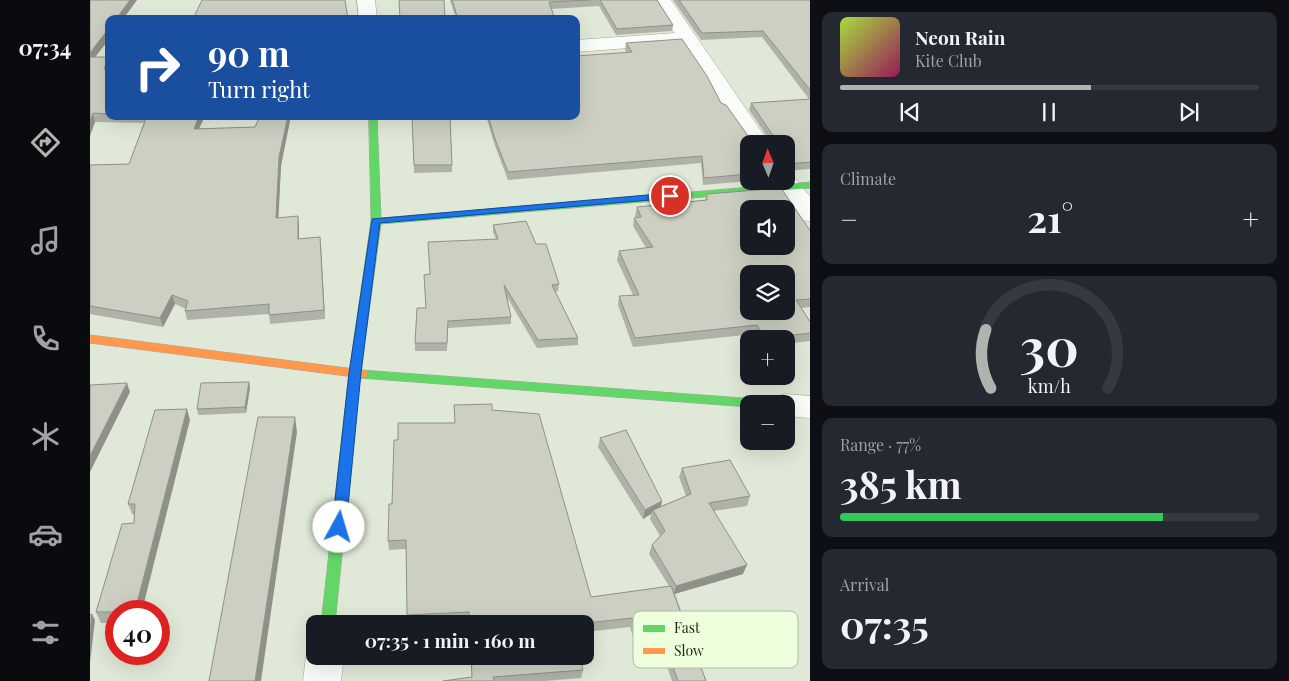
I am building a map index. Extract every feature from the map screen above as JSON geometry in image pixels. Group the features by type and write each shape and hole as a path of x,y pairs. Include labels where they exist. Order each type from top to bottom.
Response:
{"street":[{"path":"366,0 368,15"},
{"path":"662,0 754,135"},
{"path":"580,46 688,38"},
{"path":"329,615 355,373 376,221 373,120"},
{"path":"795,186 810,216"},
{"path":"376,221 740,189"},
{"path":"90,339 355,373 740,402"},
{"path":"795,406 810,407"},
{"path":"322,681 324,665"}],"building":[{"path":"90,0 130,0 119,15 105,15 105,33 90,53"},
{"path":"202,0 345,0 347,15 195,15"},
{"path":"399,0 444,0 445,15 400,15"},
{"path":"452,0 590,0 549,2 554,15 457,15"},
{"path":"600,0 657,0 673,25 617,29"},
{"path":"679,0 810,0 810,90 763,31 702,33"},
{"path":"682,39 707,76 721,103 726,105 747,135 740,135 740,175 704,178 702,156 508,172 489,120 580,120 580,56 632,52 626,43"},
{"path":"90,57 105,57 105,114 93,113 90,121"},
{"path":"810,99 810,162 795,163 795,135 773,135 751,103"},
{"path":"146,120 197,120 194,129 255,127 258,120 287,120 279,157 276,218 298,216 298,239 320,237 324,310 269,315 269,304 185,311 188,301 172,295 160,318 90,306 90,165 129,164"},
{"path":"412,120 450,120 452,165 414,165"},
{"path":"782,190 789,200 740,200 740,255 795,255 795,209 810,231 810,299 796,300 810,321 810,333 795,335 795,330 760,330 757,325 635,338 619,296 639,295 619,251 653,247 634,218 641,217 637,207 707,200 707,194"},
{"path":"526,221 536,244 546,244 559,284 552,285 578,338 538,340 504,285 511,317 448,321 447,343 415,343 417,308 426,308 424,275 430,274 428,242 498,239 493,225"},
{"path":"249,382 245,407 197,409 201,383"},
{"path":"127,383 90,456 90,385"},
{"path":"492,404 492,410 539,414 591,597 671,586 680,611 633,611 633,621 632,618 594,622 594,615 469,615 469,612 407,615 406,540 388,541 389,504 392,504 394,440 398,440 398,423 455,423 454,405"},
{"path":"187,409 138,600 105,600 105,612 96,612 122,524 134,523 135,504 128,504 155,410"},
{"path":"258,417 295,417 255,681 209,681"},
{"path":"626,430 662,501 645,510 600,438"},
{"path":"730,460 750,496 709,503 747,565 676,586 652,545 665,531 653,510 691,494 682,468"},
{"path":"92,614 90,634 90,615"},
{"path":"471,665 582,665 583,670 493,677 494,681 443,681 472,677"},
{"path":"673,668 701,668 706,681 678,681"}],"traffic: fast":[{"path":"329,615 355,373 376,221 373,120"},
{"path":"376,221 810,185"},
{"path":"362,374 740,402"}],"traffic: slow":[{"path":"90,339 362,374"}],"route":[{"path":"339,527 355,373 376,221 670,196"}]}
